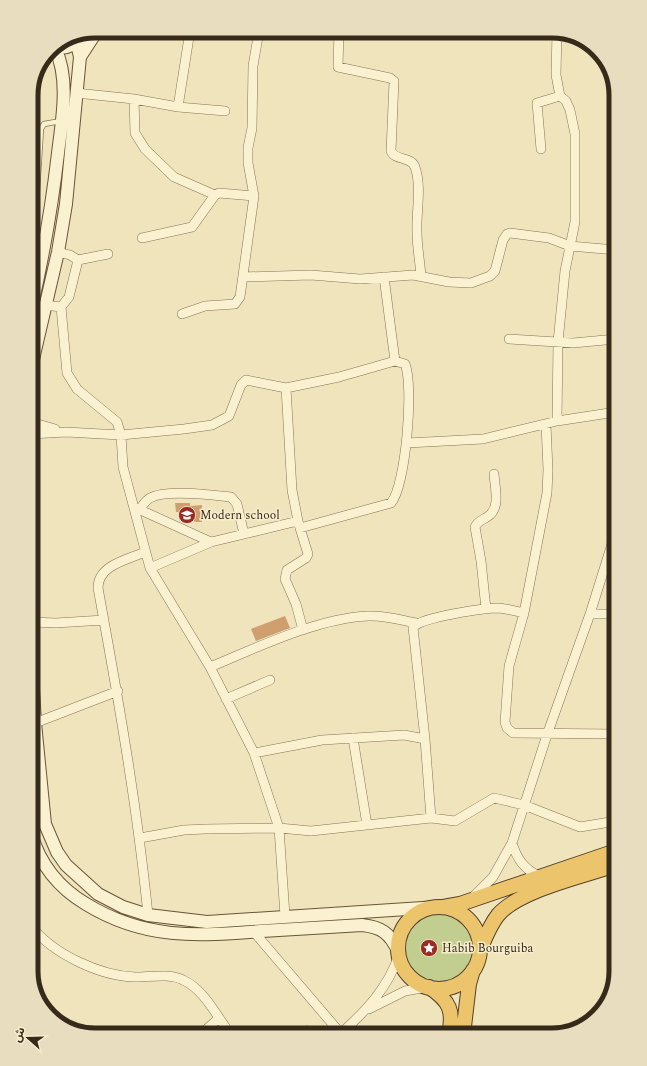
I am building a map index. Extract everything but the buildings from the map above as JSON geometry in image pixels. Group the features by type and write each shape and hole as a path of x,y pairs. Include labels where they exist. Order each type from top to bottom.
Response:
{"highway":[{"path":"450,1028 451,1014 449,1005 443,998 428,987 420,984 409,976 401,965 398,953 399,938 413,916 425,909 470,900 609,853"},
{"path":"428,987 447,988 460,983 470,974 490,927 499,914 509,905 531,893 609,867"},
{"path":"439,907 451,909 462,915 472,924 478,936 479,949 469,984 464,1028"}],"main road":[{"path":"80,57 92,38"},
{"path":"38,339 58,252 66,204 75,121 80,57 79,40"},
{"path":"65,47 70,46 75,41"},
{"path":"38,277 47,235 62,121 62,72 58,52"},
{"path":"62,121 75,121"},
{"path":"38,761 42,811 45,824 57,852 66,866 98,894 122,907 148,915 207,922 439,907"},
{"path":"38,851 43,863 59,883 75,898 123,923 144,929 176,934 208,936 362,924 387,933 393,940 398,953"}],"street":[{"path":"178,107 189,38"},
{"path":"182,314 205,306 237,302 240,297 254,196 248,163 248,148 252,128 253,66 258,38"},
{"path":"340,38 338,67 390,78 394,81 391,150 395,157 412,162 415,167 418,193 417,234 421,276"},
{"path":"557,38 556,75 560,96 566,101 570,110 575,134 575,222 565,271 558,342 558,421"},
{"path":"76,93 134,99 178,107 225,110"},
{"path":"541,149 537,103 560,96"},
{"path":"134,99 135,133 145,149 174,177 215,195"},
{"path":"142,238 192,227 215,195 224,192 254,196"},
{"path":"242,277 311,275 348,279 421,276 461,283 482,280 490,276 495,271 503,240 509,233 534,235 570,246 609,249"},
{"path":"58,252 70,255 78,260 108,254"},
{"path":"78,260 69,297 61,307 67,373 77,389 108,413 117,422 121,435 123,467 136,508 145,552 150,568 210,667 254,753 279,828 285,916"},
{"path":"384,277 395,361"},
{"path":"46,305 61,307"},
{"path":"509,339 573,343 609,340"},
{"path":"38,434 66,432 121,435 197,428 220,422 229,416 241,385 246,380 286,388 339,377 395,361 405,364 409,376 407,443 401,478 394,499 391,503 211,542 150,568"},
{"path":"286,388 292,490 299,524 308,554 303,560 291,565 287,570 285,579 296,604 303,630"},
{"path":"407,443 483,439 558,421 609,413"},
{"path":"546,424 548,470 547,493 524,613 509,666 505,722 507,728 513,733 547,735 609,734"},
{"path":"38,425 66,432"},
{"path":"486,609 481,561 475,527 477,523 491,515 496,508 494,474"},
{"path":"136,508 148,499 164,494 198,494 231,497 234,499 240,510 244,534"},
{"path":"136,508 211,542"},
{"path":"145,552 106,570 101,574 98,588 118,690 140,838 148,915"},
{"path":"470,900 493,877 512,843 547,735 590,614 609,553"},
{"path":"210,667 303,630 354,617 383,617 416,623 486,609 499,608 524,613"},
{"path":"590,614 609,614"},
{"path":"38,622 56,623 104,620"},
{"path":"416,623 412,632 425,739 431,818"},
{"path":"226,699 270,680"},
{"path":"38,722 118,690"},
{"path":"254,753 322,740 410,734 425,739"},
{"path":"353,738 367,825"},
{"path":"140,838 184,830 279,828 312,831 431,818 455,821 494,798 524,805 580,827 609,822"},
{"path":"512,843 515,854 521,864 539,876"},
{"path":"38,932 58,950 91,967 110,974 133,977 173,977 183,979 200,993 225,1028"},
{"path":"254,932 336,1028"},
{"path":"347,1028 381,992 388,980 398,953"},
{"path":"363,1012 394,996 417,988 428,987"},
{"path":"208,1028 218,1019"}],"lane":[{"path":"38,176 41,128 44,124 62,121"}],"green space":[{"path":"431,914 445,914 457,920 466,929 472,941 470,961 462,972 451,980 445,982 431,982 425,980 414,972 406,961 404,955 404,941 406,935 414,924 425,916"}],"place":[{"name":"Modern school","path":"187,515"},
{"name":"Habib Bourguiba","path":"429,948"}]}
